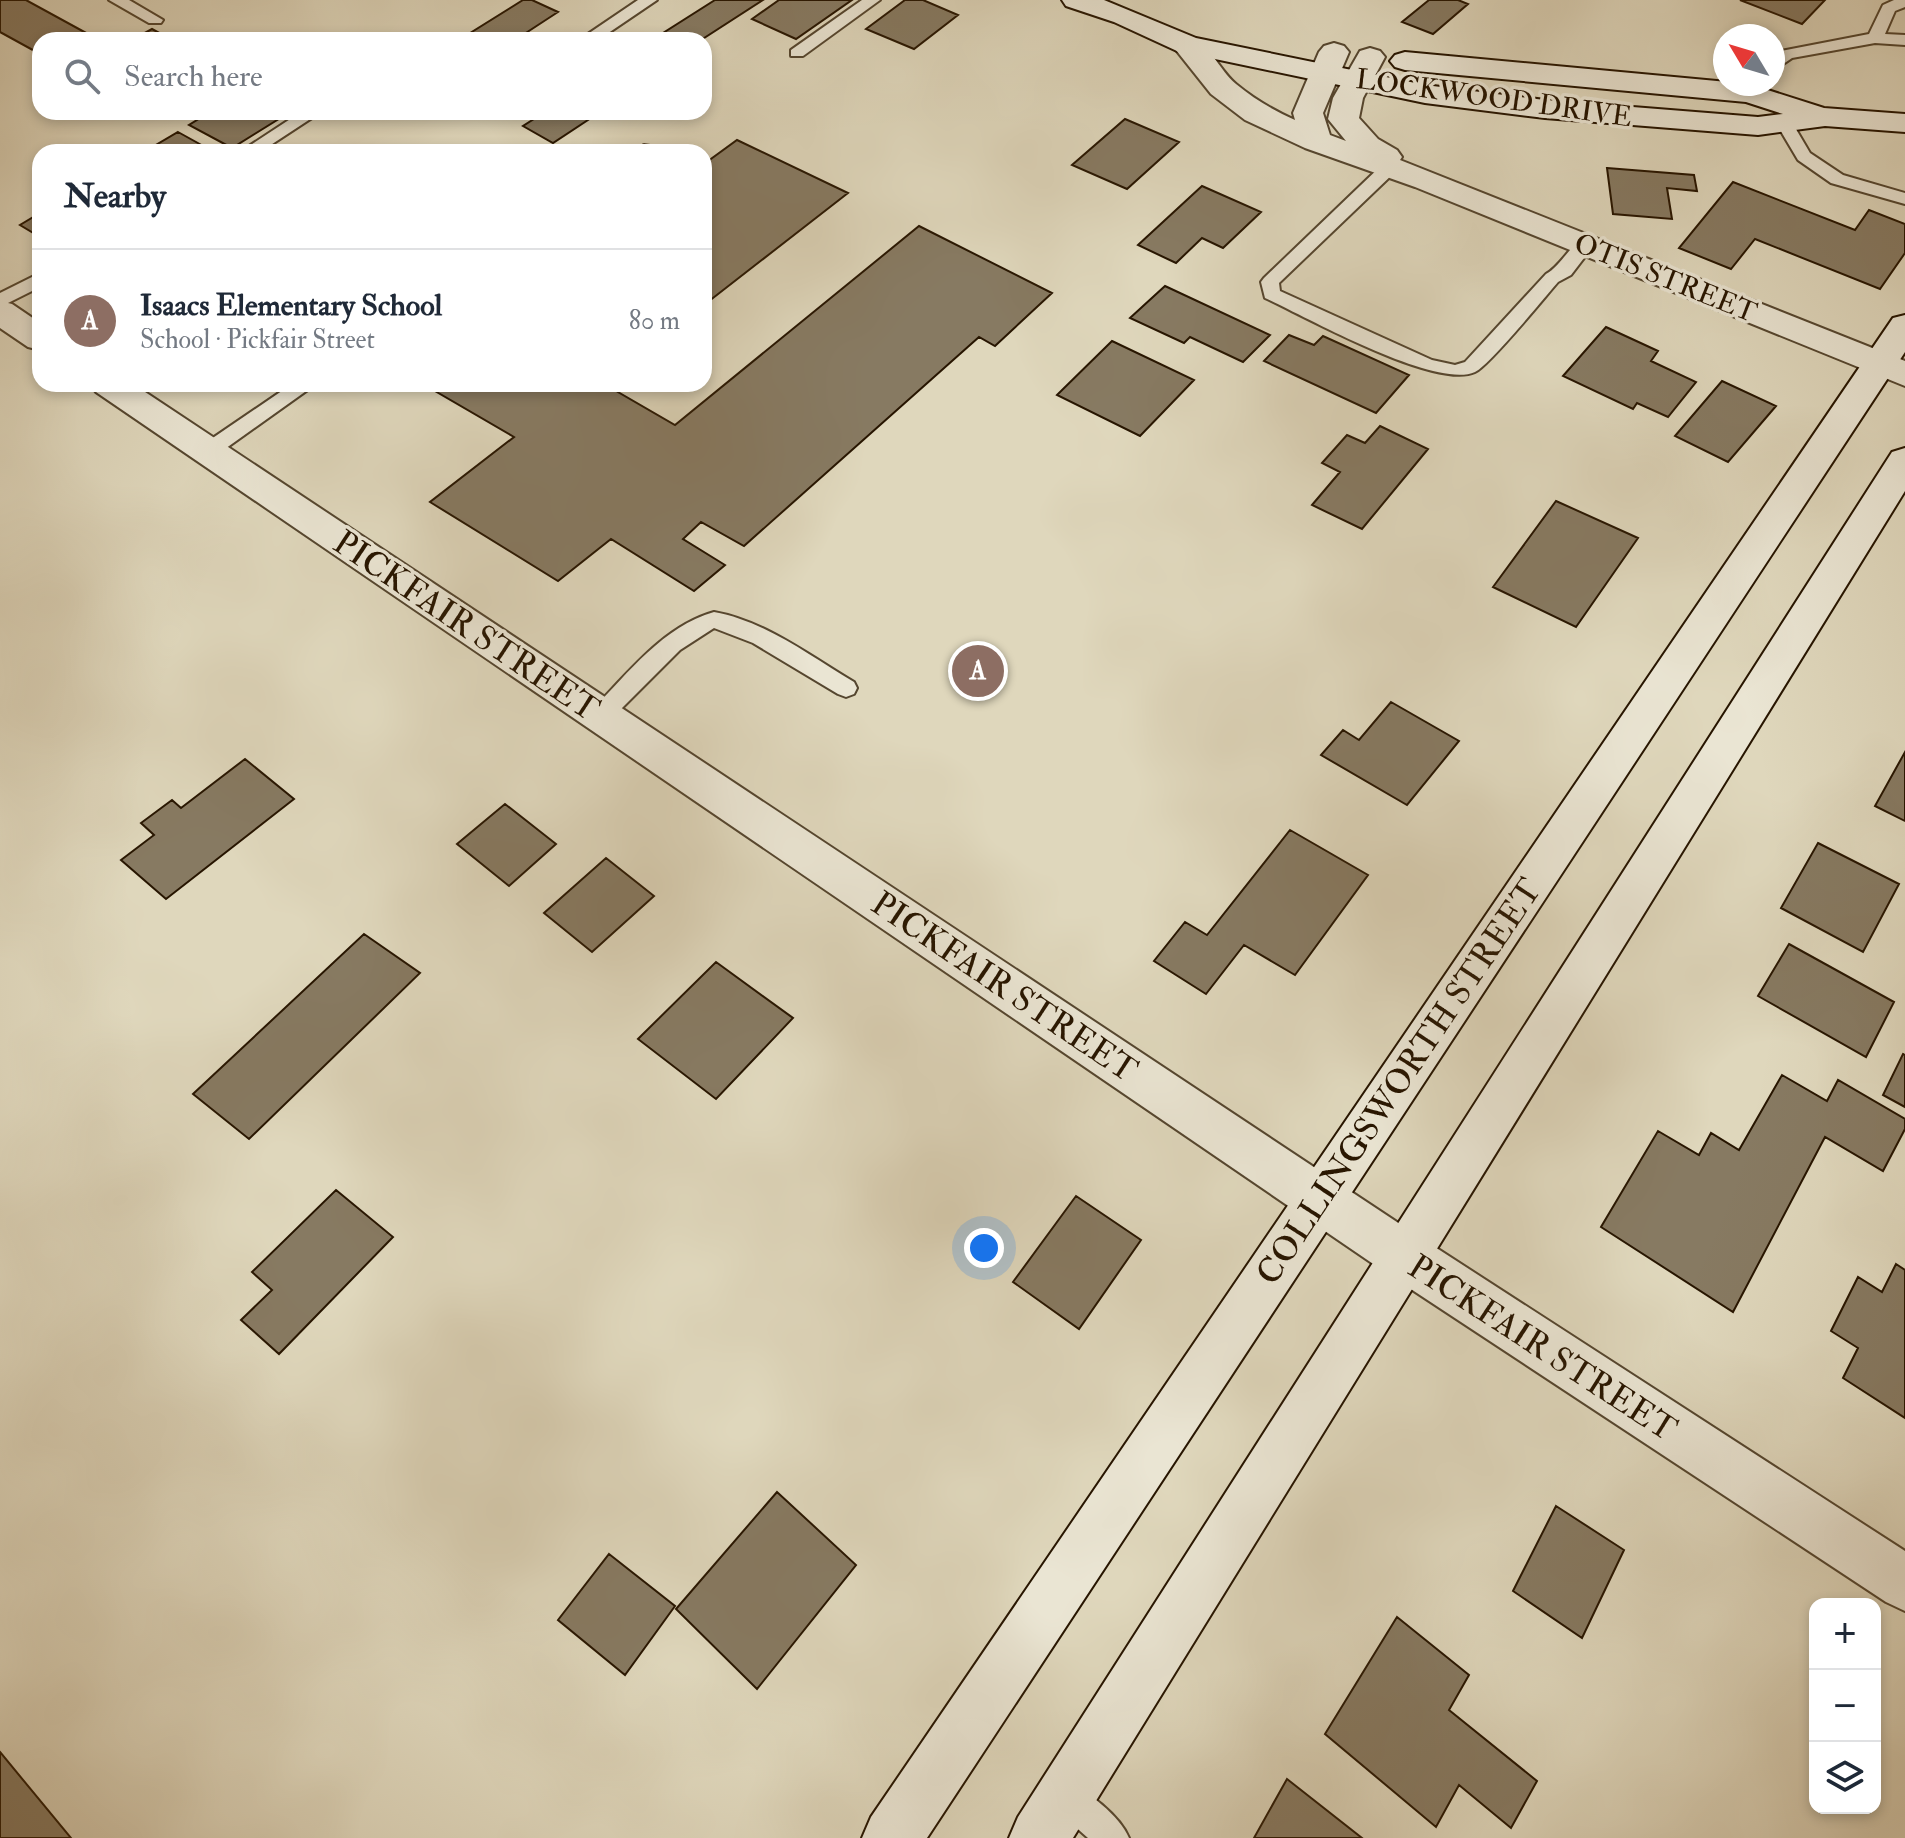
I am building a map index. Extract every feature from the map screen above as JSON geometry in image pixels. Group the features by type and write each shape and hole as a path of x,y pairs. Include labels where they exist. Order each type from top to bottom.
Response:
{"main road":[{"name":"LOCKWOOD DRIVE","path":"1076,0 1124,16 1329,63"},
{"name":"LOCKWOOD DRIVE","path":"1124,16 1187,45 1364,68 1713,86"},
{"name":"OTIS STREET","path":"1187,45 1222,88 1256,114 1316,141 1426,180 1892,369"},
{"path":"1316,141 1308,113 1329,63"},
{"name":"LOCKWOOD DRIVE","path":"1364,68 1425,94 1545,109 1758,126 1825,117 1905,123"},
{"name":"OTIS STREET","path":"1364,68 1343,119 1367,146 1426,180"},
{"name":"LOCKWOOD DRIVE","path":"1773,96 1825,117"},
{"path":"0,312 32,334"},
{"name":"COLLINGSWORTH STREET","path":"892,1838 1319,1197 1892,369 1905,326"},
{"name":"PICKFAIR STREET","path":"120,392 1403,1255 1905,1583"},
{"path":"1039,1838 1905,461"}],"lane":[{"path":"117,0 155,20"},
{"path":"599,32 649,0"},
{"path":"797,53 872,0"},
{"path":"1875,38 1889,8 1905,1"},
{"path":"1785,56 1875,38 1905,40"},
{"path":"261,144 300,120"},
{"path":"1784,123 1804,156 1837,179 1905,199"},
{"path":"1390,167 1270,282 1271,294 1427,365 1455,371 1471,367 1552,278 1565,271 1585,245"},
{"path":"0,301 32,283"},
{"path":"208,451 294,392"},
{"path":"601,715 690,628 712,620 734,624 846,688"},
{"path":"1065,1797 1113,1838"}],"building":[{"path":"0,0 26,0 84,32 32,32 32,50 0,32"},
{"path":"523,0 532,0 558,12 527,32 472,32"},
{"path":"715,0 763,0 712,33 665,32"},
{"path":"779,0 852,0 796,39 752,19"},
{"path":"905,0 923,0 958,15 914,49 866,29"},
{"path":"1429,0 1458,0 1468,4 1433,34 1402,22"},
{"path":"1740,0 1825,0 1802,24"},
{"path":"1125,119 1179,142 1127,189 1072,165"},
{"path":"197,120 277,120 238,144 225,144 189,125"},
{"path":"532,120 588,120 553,143 523,126"},
{"path":"178,132 200,144 158,144"},
{"path":"737,140 848,193 712,299 712,158"},
{"path":"1607,168 1694,175 1697,191 1667,188 1672,219 1613,214"},
{"path":"1733,182 1855,230 1869,210 1905,224 1905,253 1880,289 1755,239 1731,269 1679,248"},
{"path":"1202,186 1261,212 1223,248 1202,238 1176,263 1138,245"},
{"path":"32,218 32,232 20,225"},
{"path":"919,226 1052,293 995,346 979,337 744,546 701,522 683,539 725,565 694,591 611,539 558,581 430,502 514,437 437,392 618,392 675,425"},
{"path":"1165,286 1270,335 1243,362 1190,337 1184,343 1130,318"},
{"path":"1606,327 1658,351 1651,361 1696,382 1668,417 1637,403 1633,409 1563,376"},
{"path":"1289,335 1314,345 1323,336 1409,375 1376,413 1264,361"},
{"path":"1112,341 1194,380 1140,436 1057,395"},
{"path":"1722,381 1776,406 1728,462 1675,436"},
{"path":"1380,426 1428,449 1362,529 1312,505 1340,472 1322,463 1347,435 1365,443"},
{"path":"1556,501 1638,538 1576,627 1493,587"},
{"path":"1391,702 1459,741 1407,805 1321,755 1343,730 1359,740"},
{"path":"1905,752 1905,821 1875,806"},
{"path":"245,759 294,799 166,899 121,860 154,835 141,823 172,800 181,808"},
{"path":"505,804 556,844 509,886 457,844"},
{"path":"1290,830 1368,875 1295,975 1244,945 1206,994 1154,961 1185,922 1207,935"},
{"path":"1818,843 1899,884 1863,952 1781,908"},
{"path":"606,858 654,896 592,952 544,913"},
{"path":"364,934 420,973 249,1139 193,1094"},
{"path":"1789,944 1894,1002 1866,1057 1758,996"},
{"path":"716,962 793,1018 716,1099 638,1039"},
{"path":"1905,1055 1905,1107 1883,1095"},
{"path":"1782,1075 1827,1101 1838,1080 1905,1119 1905,1129 1883,1171 1825,1137 1733,1312 1601,1227 1658,1131 1699,1155 1711,1133 1739,1150"},
{"path":"336,1190 393,1237 279,1354 241,1320 272,1290 252,1272"},
{"path":"1076,1196 1141,1240 1079,1329 1013,1282"},
{"path":"1896,1264 1905,1270 1905,1418 1843,1378 1858,1348 1831,1331 1858,1277 1882,1292"},
{"path":"777,1492 856,1565 757,1689 676,1609"},
{"path":"1556,1506 1624,1550 1582,1638 1513,1591"},
{"path":"609,1554 675,1606 625,1675 558,1620"},
{"path":"1397,1617 1469,1675 1449,1710 1537,1781 1511,1828 1459,1785 1436,1827 1325,1734"},
{"path":"0,1752 71,1838 0,1838"},
{"path":"1287,1779 1362,1838 1254,1838"}],"place":[{"name":"Isaacs Elementary School","path":"978,671"}]}
